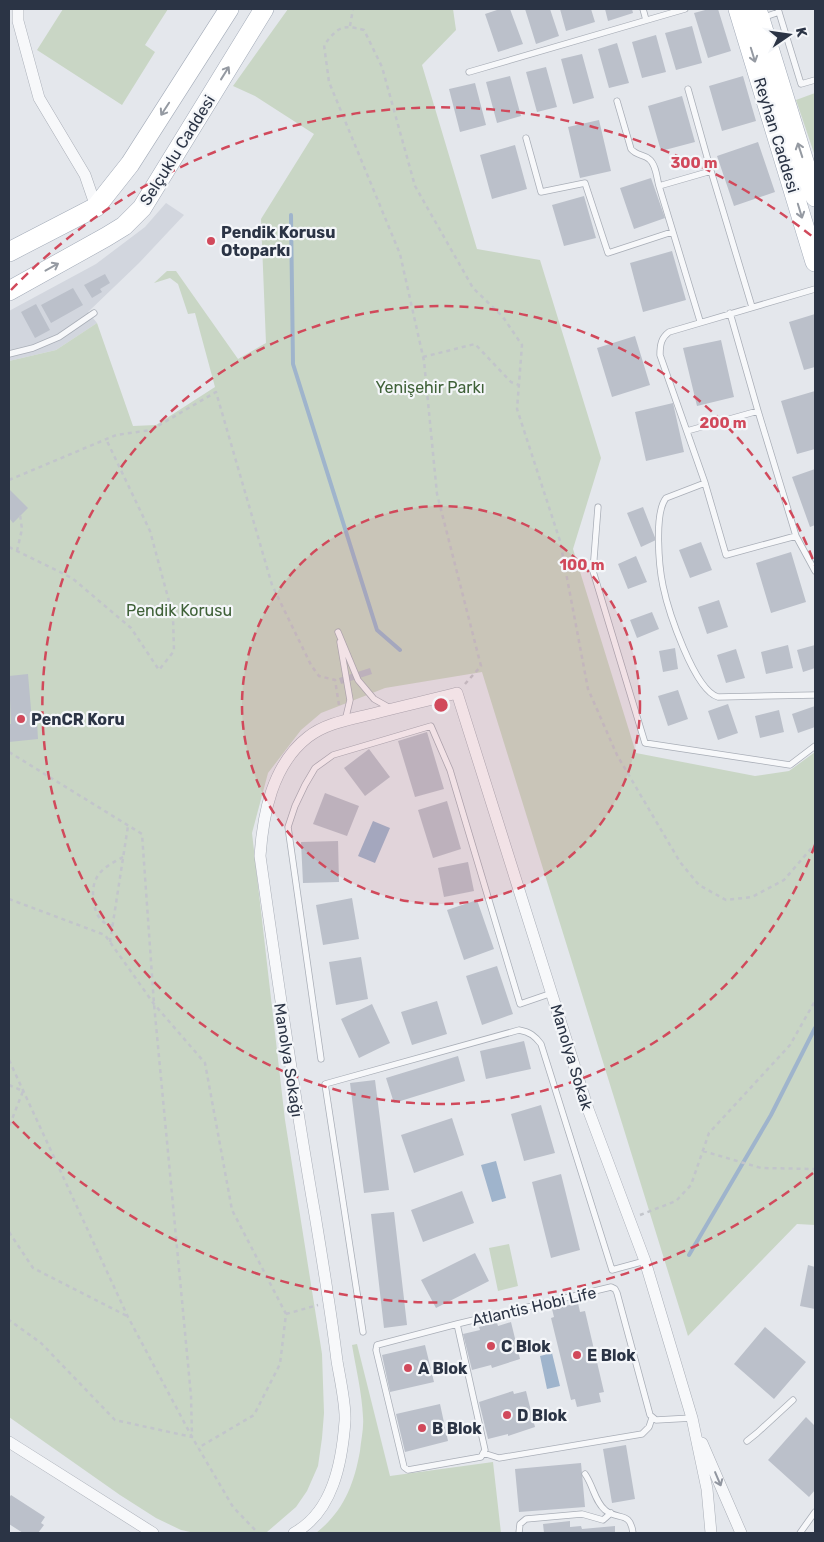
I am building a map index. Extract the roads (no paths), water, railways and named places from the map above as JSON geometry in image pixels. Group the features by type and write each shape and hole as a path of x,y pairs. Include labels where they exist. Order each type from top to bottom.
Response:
{"main road":[{"name":"Selçuklu Caddesi","path":"9,252 96,207 130,164 229,9"},
{"name":"Selçuklu Caddesi","path":"9,291 124,226 142,208 264,9"},
{"name":"Reyhan Caddesi","path":"738,9 815,262"},
{"name":"Reyhan Caddesi","path":"759,14 815,197"}],"street":[{"path":"18,9 18,21 38,98 86,175 96,207"},
{"name":"Manolya Sokağı","path":"294,1533 302,1529 321,1510 334,1485 342,1450 346,1419 329,1302 293,1091 260,856 262,826 276,777 293,751 310,736 345,720 457,693"},
{"name":"Manolya Sokak","path":"457,693 588,1110 644,1261 692,1418 707,1489 711,1533"},
{"name":"Manolya Sokak","path":"692,1418 741,1533"},
{"path":"9,1442 153,1533"}],"lane":[{"path":"643,9 646,20"},
{"path":"468,72 685,9"},
{"path":"759,14 778,10 801,84 815,80"},
{"path":"688,89 752,307"},
{"path":"617,101 631,149 636,154 652,162 700,322"},
{"path":"526,138 541,192 585,183 608,252 672,232"},
{"path":"659,186 711,172"},
{"path":"796,536 726,555 705,483 660,355 660,349 661,340 668,332 815,289"},
{"path":"9,354 33,348 59,338 94,313"},
{"path":"730,313 796,536 815,571"},
{"path":"687,431 758,411"},
{"path":"705,483 666,498 659,513 658,528 663,585 676,626 694,672 707,691 718,697 815,694"},
{"path":"598,507 593,571 645,743 790,765 815,746"},
{"path":"345,720 350,700 338,632 358,680 374,699 392,709"},
{"path":"321,1059 288,826 295,806 315,768 333,755 431,726 450,770 520,1004 552,992"},
{"path":"363,1332 325,1084 519,1030 528,1032 542,1044 612,1270 644,1261"},
{"name":"Atlantis Hobi Life","path":"457,1324 485,1445 484,1453 481,1457 411,1471 406,1469 376,1350 379,1344 457,1324 611,1287 614,1289 648,1411 652,1418"},
{"path":"747,1441 792,1400"},
{"path":"484,1453 495,1458 502,1458 642,1434 649,1427 652,1418 656,1420 692,1418"},
{"path":"585,1474 601,1505 610,1514 627,1518 632,1525 633,1533"},
{"path":"800,1533 815,1512"},
{"path":"519,1533 519,1526 523,1520 542,1516 582,1514 603,1520 610,1514"}],"water":[{"path":"373,821 390,828 375,863 358,856"},
{"path":"496,1161 506,1198 492,1202 481,1165"},
{"path":"552,1353 560,1386 547,1389 540,1356"}],"waterway":[{"path":"291,215 293,364 377,630 400,650"},
{"path":"689,1255 771,1115 815,1028"}],"place":[{"name":"Pendik Korusu Otoparkı","path":"211,241"},
{"name":"PenCR Koru","path":"21,719"},
{"name":"C Blok","path":"491,1346"},
{"name":"E Blok","path":"577,1355"},
{"name":"A Blok","path":"408,1368"},
{"name":"D Blok","path":"507,1415"},
{"name":"B Blok","path":"422,1428"}],"park label":[{"name":"Yenişehir Parkı","path":"430,387"},
{"name":"Pendik Korusu","path":"179,610"}]}
